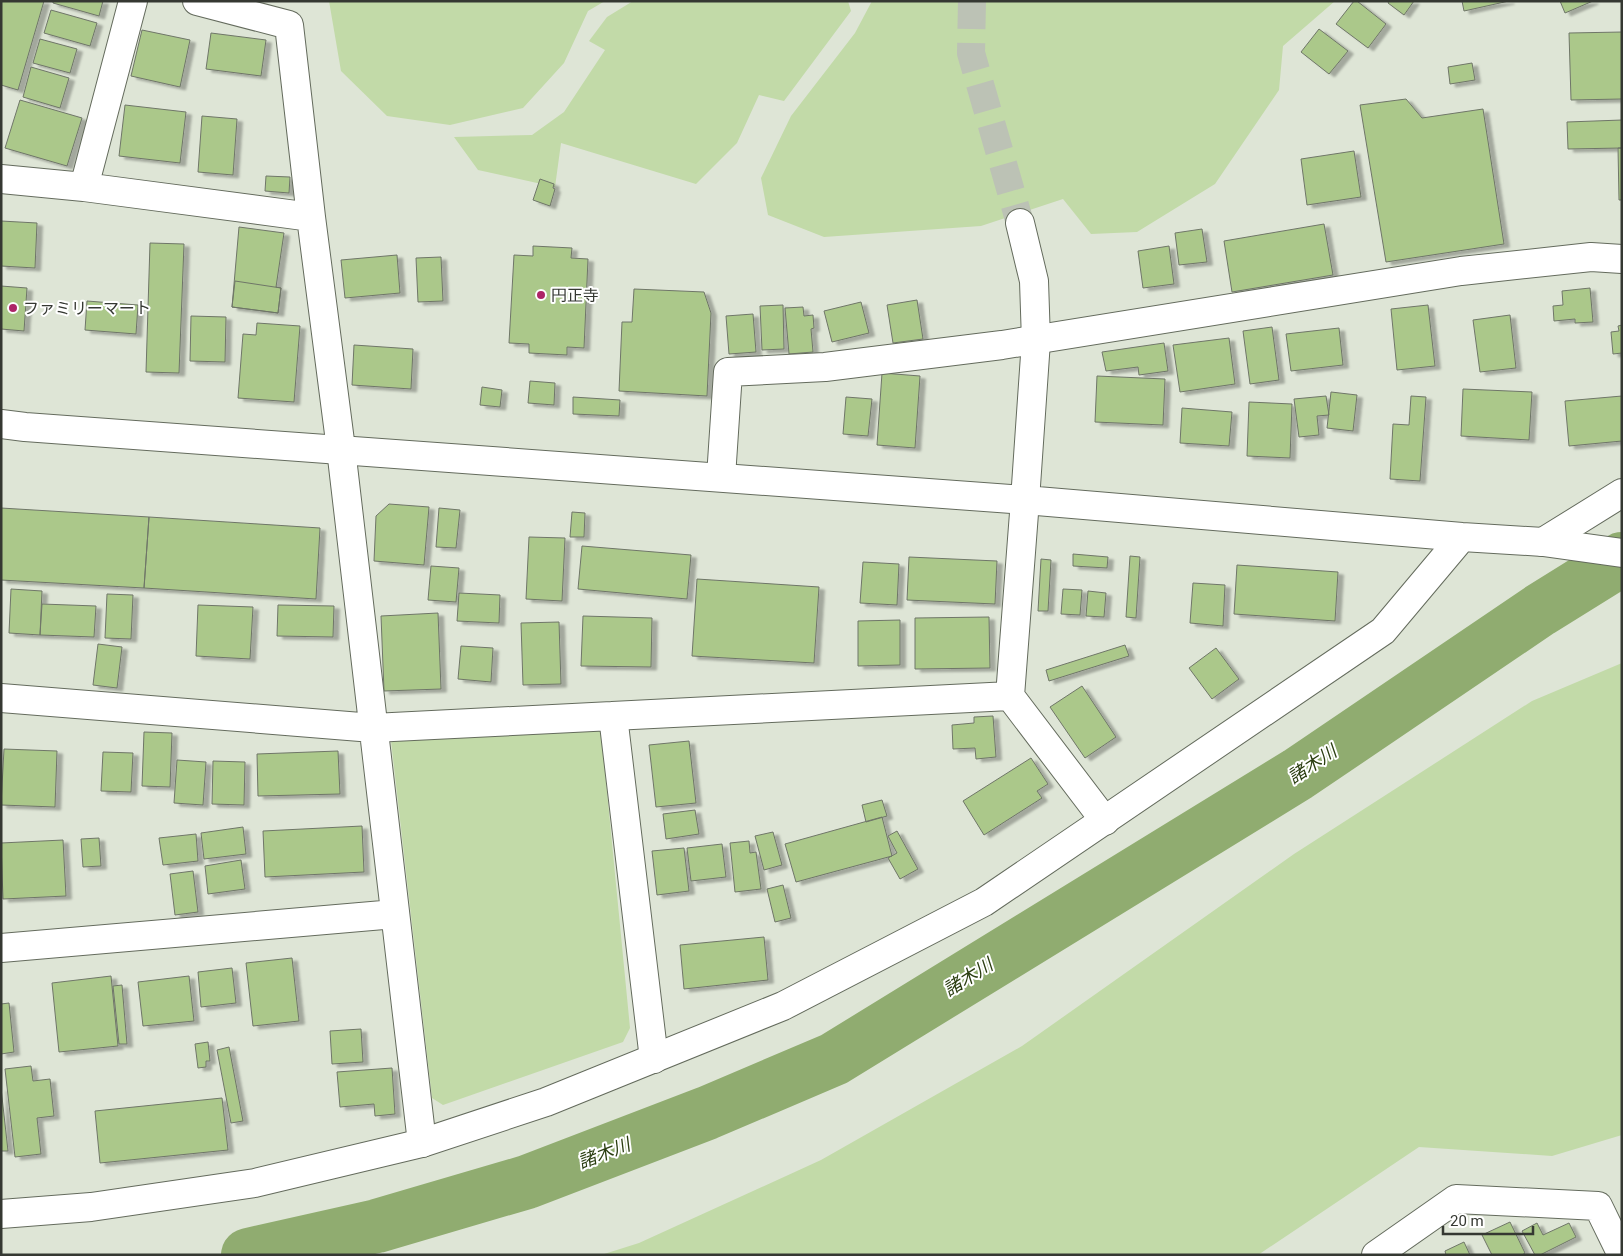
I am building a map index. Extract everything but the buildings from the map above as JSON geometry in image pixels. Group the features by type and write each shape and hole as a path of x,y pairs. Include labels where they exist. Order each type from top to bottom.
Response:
{"street":[{"path":"84,187 133,1"},
{"path":"197,1 289,25 311,217 341,449 422,1143"},
{"path":"1,179 84,187 311,217"},
{"path":"1020,223 1034,281 1036,341 1010,696 1105,821"},
{"path":"722,478 728,372 825,367 1036,341 1461,272 1591,257 1622,259"},
{"path":"1,424 1025,500 1462,537 1556,543 1622,553"},
{"path":"1556,543 1622,493"},
{"path":"1,1214 91,1208 255,1183 422,1143 546,1102 783,1006 984,902 1383,631 1462,537"},
{"path":"1,698 373,728 1010,696"},
{"path":"613,716 654,1059"},
{"path":"1,948 395,914"},
{"path":"1376,1255 1456,1199 1598,1206 1622,1255"}],"green space":[{"path":"329,1 605,1 588,11 564,63 523,108 450,125 387,116 341,71"},
{"path":"633,1 848,1 851,11 784,101 759,95 737,143 696,184 561,143 555,187 478,170 454,137 532,135 564,112 605,50 589,41 607,17"},
{"path":"872,1 1335,1 1283,46 1279,90 1215,184 1137,232 1091,234 1063,199 981,226 824,237 768,215 761,178 791,116 855,33"},
{"path":"1622,663 1622,1135 1552,1156 1419,1147 1258,1255 601,1255 639,1243 821,1160 1022,1046 1294,854 1532,701"},
{"path":"601,730 630,1028 623,1042 443,1105 432,1098 391,741"}],"waterway":[{"name":"諸木川","path":"248,1255 377,1226 527,1182 707,1113 834,1059 1298,774 1540,610 1622,559"}],"tunnel":[{"path":"972,1 971,53 1020,223"}],"place":[{"name":"円正寺","path":"541,295"},
{"name":"ファミリーマート","path":"13,308"}]}
